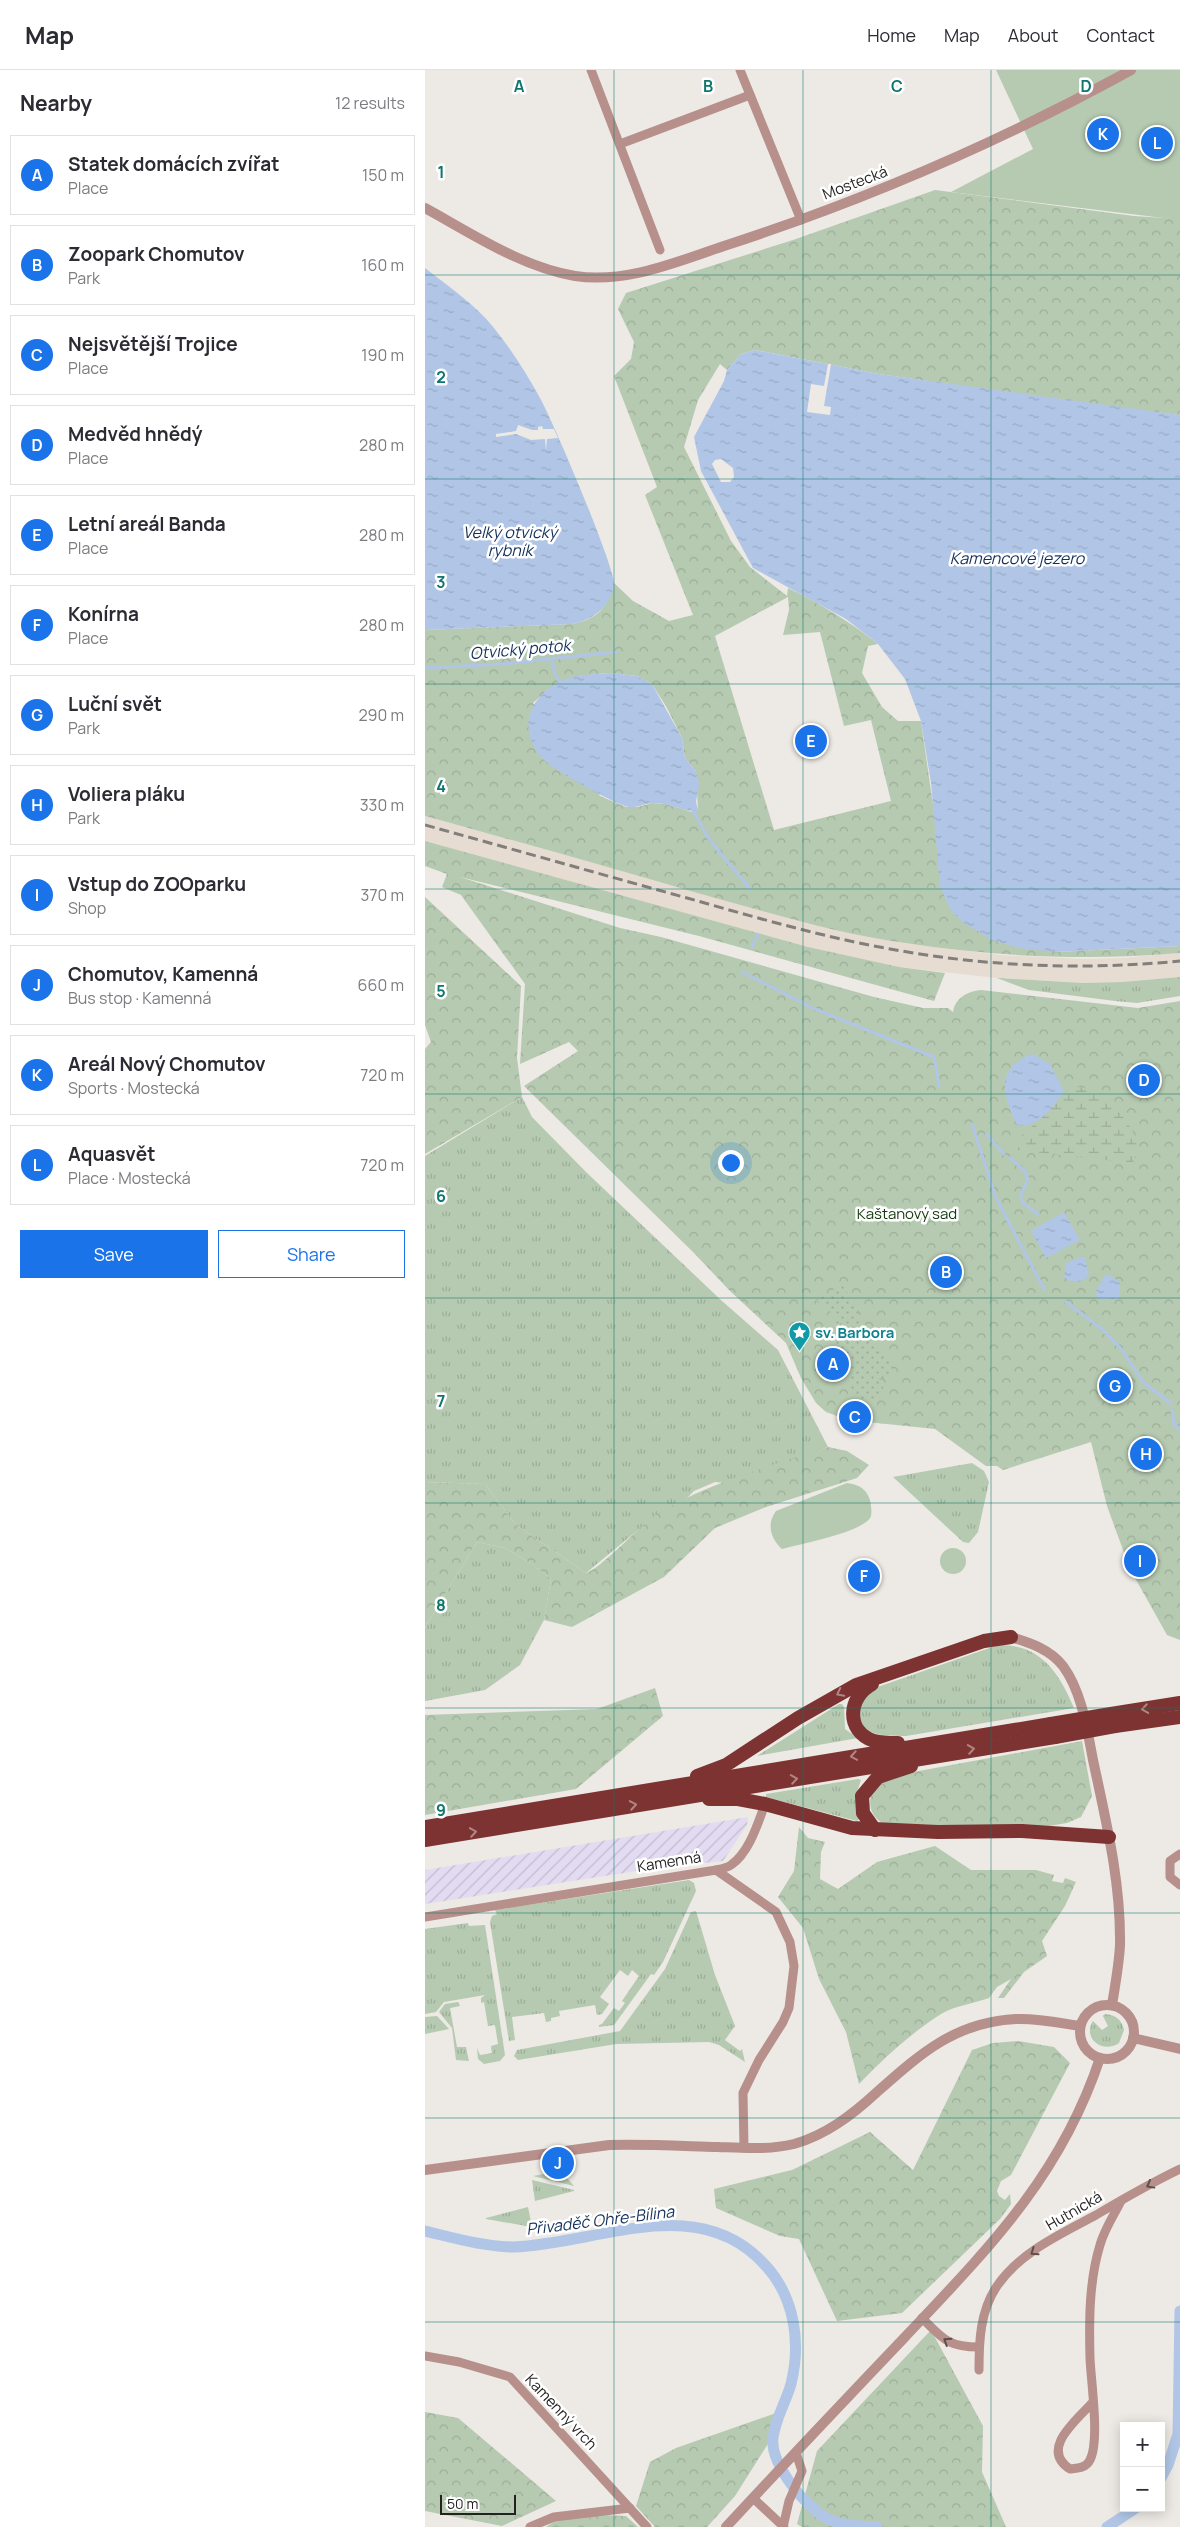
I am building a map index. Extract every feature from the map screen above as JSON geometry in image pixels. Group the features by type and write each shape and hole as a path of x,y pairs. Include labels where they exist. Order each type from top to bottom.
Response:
{"highway":[{"path":"667,1794 726,1765 835,1695 856,1685 984,1641 1011,1637"},
{"path":"885,1676 864,1688 856,1698 852,1716 855,1725 874,1741 920,1745"},
{"path":"425,1827 947,1753 1053,1730 1113,1720 1180,1703"},
{"path":"1113,1720 1180,1716"},
{"path":"425,1840 920,1745 1053,1730"},
{"path":"875,1830 863,1813 863,1796 878,1777 947,1753"},
{"path":"667,1794 738,1799 765,1804 852,1828 875,1830 1022,1831 1109,1837"}],"street":[{"path":"591,70 661,250"},
{"path":"740,70 801,220"},
{"name":"Mostecká","path":"425,208 506,252 554,271 575,276 606,277 630,275 670,264 801,220 965,154 1050,113 1131,70"},
{"path":"620,144 750,95"},
{"path":"1011,1637 1038,1646 1051,1654 1063,1666 1079,1699 1109,1837 1116,1879 1120,1945 1112,2006"},
{"path":"716,1870 730,1866 739,1856 754,1832 765,1804"},
{"path":"1180,1854 1170,1861 1171,1878 1180,1885"},
{"name":"Kamenná","path":"425,1917 716,1870 776,1912 790,1942 794,1966 789,2008 783,2022 759,2060 743,2094 744,2148"},
{"path":"1104,2005 1112,2006 1127,2014 1134,2029 1133,2038 1124,2052 1109,2059 1100,2058 1086,2049 1080,2034 1080,2026 1089,2012 1104,2005"},
{"path":"425,2170 609,2145 639,2144 744,2148 780,2146 817,2135 857,2110 927,2050 947,2036 969,2027 992,2021 1018,2019 1080,2026"},
{"path":"1133,2038 1180,2049"},
{"path":"726,2527 995,2240 1024,2204 1065,2138 1090,2090 1100,2058"},
{"path":"1121,2200 1180,2169"},
{"name":"Hutnická","path":"979,2370 979,2347 985,2311 1003,2278 1021,2260 1043,2245 1121,2200"},
{"name":"Hutnická","path":"1093,2402 1059,2440 1057,2454 1061,2463 1070,2469 1082,2468 1090,2460 1093,2445 1093,2402 1090,2358 1091,2297 1100,2244 1121,2200"},
{"path":"922,2318 947,2343 963,2347 979,2347"},
{"name":"Kamenný vrch","path":"425,2356 459,2362 510,2377 647,2527"},
{"path":"783,2527 789,2501 802,2471 795,2453"},
{"path":"753,2498 783,2527"},
{"path":"530,2527 554,2517 630,2508"}],"shaded area":[{"path":"425,816 765,911 854,933 903,943 999,955 1083,959 1180,953 1180,977 1083,983 997,978 899,967 849,957 768,937 425,841"},
{"path":"748,1817 747,1825 723,1861 656,1868 425,1904 425,1870"}],"green space":[{"path":"996,70 1180,70 1180,220 951,192 1033,149"},
{"path":"935,190 1134,216 1180,219 1180,415 1033,398 1012,393 879,374 755,350 741,354 727,370 720,364 698,400 684,447 731,541 750,567 787,596 788,588 812,600 835,613 878,644 868,646 862,673 882,707 898,721 921,721 936,826 1056,952 1180,946 1180,953 1111,957 1043,956 974,952 878,939 773,914 425,816 425,630 573,624 582,622 601,611 614,583 633,601 669,621 693,615 645,495 657,487 614,376 631,359 634,342 618,309 626,293 793,240","holes":["788,597 789,610 783,635 820,632 844,726 871,720 891,801 774,830 715,636","610,673 637,676 652,684 682,738 685,758 696,771 698,810 692,812 666,804 652,803 638,807 626,807 600,796 533,703 543,694 568,679"]},
{"name":"Kaštanový sad","path":"425,841 808,947 899,967 945,973 934,1001 699,936 460,877 620,928 661,937 874,997 923,1008 948,1008 953,1012 959,999 971,992 981,990 1138,1008 1180,1001 1180,1640 1167,1635 1130,1569 1107,1506 1091,1442 1003,1470 997,1466 986,1466 935,1429 848,1420 826,1412 816,1403 801,1378 786,1343 730,1291 694,1253 524,1086 578,1051 569,1042 520,1064 525,984 461,895 442,887 447,874 425,866"},
{"path":"425,897 521,986 517,1058 522,1097 425,1154 425,1049 431,1042 425,1025"},
{"path":"1180,977 1180,996 1137,1003 1029,990 997,978 1083,983"},
{"path":"1080,1087 1107,1101 1131,1128 1137,1147 1133,1163 1016,1150 1010,1137 1021,1136 1055,1104 1064,1091"},
{"path":"522,1097 532,1117 586,1172 722,1301 778,1350 828,1447 725,1483 715,1482 694,1491 686,1499 655,1516 586,1573 516,1525 485,1484 425,1482 425,1156"},
{"path":"842,1284 870,1334 897,1373 883,1379 879,1378 885,1392 864,1403 859,1402 850,1385 833,1343 847,1337 842,1323 827,1328 834,1318 832,1313 816,1301"},
{"path":"828,1447 847,1451 869,1465 857,1478 766,1507 715,1528 664,1577 572,1627 544,1620 551,1579 530,1563 505,1548 477,1542 425,1627 425,1482 485,1484 516,1525 586,1573 602,1563 649,1520 677,1503 719,1484"},
{"path":"972,1463 984,1471 989,1482 978,1532 969,1543 963,1542 893,1477"},
{"path":"847,1483 861,1488 868,1496 871,1516 867,1522 846,1532 818,1540 782,1549 778,1545 771,1531 771,1521 776,1511"},
{"path":"477,1542 505,1548 530,1563 551,1579 544,1620 520,1665 485,1690 425,1701 425,1627"},
{"path":"953,1548 962,1552 966,1561 962,1570 953,1574 944,1570 940,1561 944,1552"},
{"path":"998,1645 1013,1646 1026,1650 1037,1655 1047,1663 1062,1683 1074,1708 906,1736 877,1734 865,1728 861,1722 859,1701 869,1690"},
{"path":"655,1688 663,1716 576,1789 425,1815 425,1715 597,1709"},
{"path":"839,1704 842,1704 844,1707 845,1729 858,1738 757,1756"},
{"path":"1082,1741 1092,1796 1081,1817 1067,1823 1043,1827 883,1824 875,1817 871,1809 872,1790 880,1783 897,1775"},
{"path":"861,1780 856,1795 859,1819 857,1821 766,1797 766,1794"},
{"path":"799,1827 808,1838 825,1842 821,1852 820,1879 838,1889 877,1862 935,1846 971,1870 1036,1870 1054,1875 1052,1881 1063,1883 1065,1878 1076,1882 1065,1906 1042,1941 1047,1956 1024,1972 1004,1998 998,1998 1011,1979 997,1987 989,1998 941,2014 898,2046 859,2084 846,2032 819,1979 803,1928 778,1897 794,1871"},
{"path":"689,1880 694,1883 696,1891 663,1962 654,1975 651,1974 614,2025 599,2027 614,2008 619,2011 625,2003 622,2001 639,1976 632,1970 628,1976 620,1970 600,1997 609,2004 602,2014 597,2015 595,2005 559,2011 560,2016 551,2018 551,2021 546,2022 544,2013 512,2017 515,2040 509,2041 490,1922 492,1916 497,1914 495,1910"},
{"path":"696,1911 715,1975 735,2026 725,2040 740,2051 742,2049 745,2062 719,2045 709,2042 616,2044 518,2060 514,2056 517,2050 620,2031 665,1969 691,1912"},
{"path":"468,1923 469,1926 485,1925 505,2055 500,2061 484,2064 478,2059 477,2048 480,2055 492,2053 491,2046 498,2044 495,2025 488,2026 484,2002 481,2003 481,1998 485,1995 444,2002 436,2012 425,2014 425,1929"},
{"path":"458,2002 460,2006 450,2008 457,2047 466,2047 469,2061 456,2060 452,2028 439,2012 445,2004"},
{"path":"1105,2014 1118,2019 1122,2023 1124,2030 1119,2043 1107,2047 1096,2043 1090,2034 1093,2021 1102,2030 1108,2026 1103,2016"},
{"path":"437,2016 449,2029 425,2034 425,2017"},
{"path":"1018,2041 1054,2047 1070,2063 1011,2175 1001,2181 997,2191 999,2196 1005,2200 1010,2194 1011,2204 1000,2219 902,2313 837,2321 799,2239 780,2236 716,2208 714,2189 792,2170 870,2132 913,2170 972,2050 993,2043"},
{"path":"561,2171 574,2186 533,2176"},
{"path":"532,2180 574,2190 574,2191 535,2201"},
{"path":"528,2207 532,2227 486,2219 486,2218"},
{"path":"931,2330 983,2426 982,2472 1006,2527 802,2527 797,2524 817,2451"},
{"path":"425,2412 458,2418 556,2501 502,2526 425,2511"},
{"path":"779,2412 771,2439 735,2496 707,2527 655,2527 636,2506 650,2462 676,2448"},
{"path":"602,2515 626,2516 638,2527 546,2527 558,2519"}],"water":[{"name":"Velký otvický rybník","path":"425,268 470,303 487,319 507,344 547,411 582,493 612,573 614,585 609,600 600,611 588,619 573,624 425,630"},
{"name":"Kamencové jezero","path":"755,350 879,374 1180,415 1180,946 1056,952 1020,948 994,941 962,922 950,909 940,886 931,783 921,721 905,679 878,644 846,619 753,568 701,471 694,437 724,381 727,370 741,354","holes":["721,459 733,468 734,477 730,482 721,482 712,464 715,460"]},
{"path":"610,673 637,676 652,684 682,738 685,758 696,771 699,784 696,802 698,810 690,811 654,803 629,807 617,803 594,792 548,764 533,745 529,733 532,709 547,690 559,682 572,677"},
{"path":"1032,1054 1050,1064 1064,1091 1045,1115 1032,1123 1017,1125 1005,1093 1005,1084 1007,1075 1012,1067 1020,1060"},
{"path":"1064,1212 1080,1240 1046,1258 1031,1231"},
{"path":"1081,1257 1085,1258 1089,1275 1077,1282 1064,1277 1066,1263"},
{"path":"1105,1275 1113,1277 1120,1283 1120,1296 1118,1299 1097,1299 1096,1291"}],"pier":[{"path":"828,364 831,364 824,406 831,407 830,415 807,412 811,384 824,386"},
{"path":"518,425 532,430 538,430 538,427 542,426 543,429 554,429 558,438 547,439 546,451 545,439 531,440 516,434 496,437 496,434 516,431"}],"waterway":[{"name":"Otvický potok","path":"425,668 502,664 616,652"},
{"path":"552,660 555,674 561,684"},
{"path":"692,809 709,839 750,889"},
{"path":"752,947 758,935"},
{"path":"742,972 815,1009 934,1057 939,1086"},
{"path":"972,1124 996,1198 1044,1289"},
{"path":"986,1134 1004,1154"},
{"path":"1010,1158 1025,1171 1028,1179 1020,1196 1023,1203 1038,1214"},
{"path":"1066,1302 1102,1329 1123,1351 1143,1382 1171,1404"},
{"path":"1172,1410 1174,1424 1180,1430"},
{"name":"Přivaděč Ohře-Bílina","path":"425,2231 481,2244 514,2247 546,2244 646,2227 679,2226 710,2231 739,2243 766,2266 776,2279 784,2292 793,2322 795,2337 794,2368 791,2384 776,2424 773,2438 777,2460 791,2484 819,2513 828,2519 840,2523 877,2527"},
{"name":"Přivaděč Ohře-Bílina","path":"1165,2471 1178,2434 1180,2311"},
{"name":"Přivaděč Ohře-Bílina","path":"1107,2527 1130,2512"}],"railway":[{"path":"425,825 767,920 875,946 971,961 1006,964 1075,966 1180,961"}],"place":[{"name":"Areál Nový Chomutov","path":"1103,134"},
{"name":"Aquasvět","path":"1157,143"},
{"name":"Letní areál Banda","path":"811,741"},
{"name":"Medvěd hnědý","path":"1144,1080"},
{"name":"Zoopark Chomutov","path":"946,1272"},
{"name":"sv. Barbora","path":"799,1352"},
{"name":"Statek domácích zvířat","path":"833,1364"},
{"name":"Luční svět","path":"1115,1386"},
{"name":"Nejsvětější Trojice","path":"855,1417"},
{"name":"Voliera pláku","path":"1146,1454"},
{"name":"Vstup do ZOOparku","path":"1140,1561"},
{"name":"Konírna","path":"864,1576"},
{"name":"Chomutov, Kamenná","path":"558,2163"}]}
